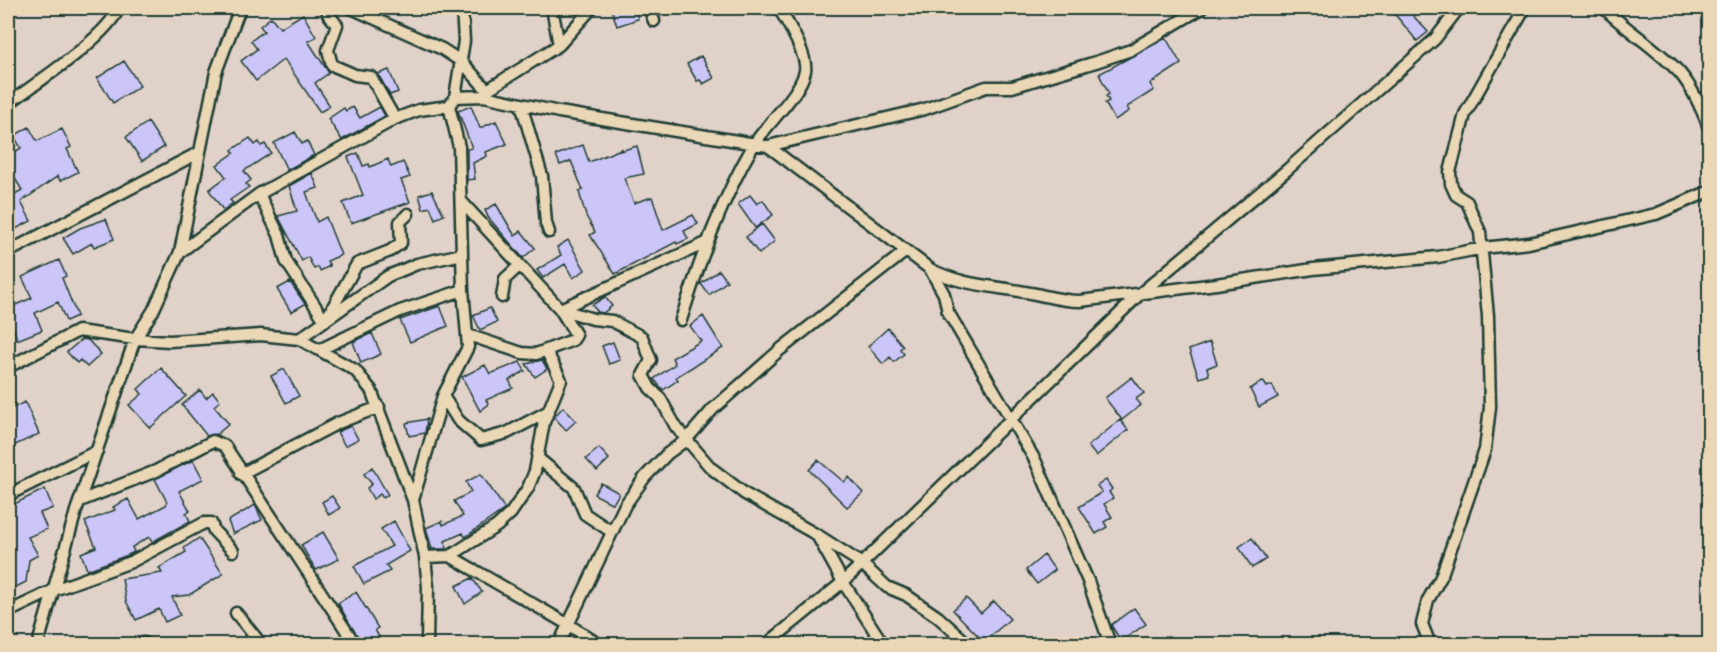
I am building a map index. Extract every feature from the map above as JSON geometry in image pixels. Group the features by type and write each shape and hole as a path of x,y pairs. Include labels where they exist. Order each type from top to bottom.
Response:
{"street":[{"path":"8,104 99,34 113,21 119,8"},
{"path":"38,645 80,501 135,339 153,311 180,252 216,72 240,8"},
{"path":"328,8 328,14 337,25 328,50 332,65 355,75 371,77 395,119"},
{"path":"351,8 420,37 462,62 486,93 521,104 753,146 768,146 925,109 986,87 1012,87 1086,65 1131,50 1202,8"},
{"path":"413,500 443,396 468,347 463,290 459,147 452,101 462,62 462,8"},
{"path":"552,8 559,45"},
{"path":"180,252 259,194 395,119 419,110 486,93 559,45 592,8"},
{"path":"649,8 654,21"},
{"path":"681,320 706,243 753,146 798,85 805,70 804,56 779,8"},
{"path":"767,645 843,582 1142,292 1288,169 1435,39 1459,8"},
{"path":"1430,645 1422,624 1428,600 1442,577 1485,450 1490,407 1488,316 1483,248 1473,215 1467,202 1456,195 1451,184 1450,172 1465,114 1525,8"},
{"path":"1604,8 1624,28 1679,72 1701,107 1710,130"},
{"path":"1701,107 1710,93"},
{"path":"521,104 526,128 537,153 549,232"},
{"path":"768,146 930,269 951,280 1032,293 1058,301 1080,301 1216,284 1313,268 1438,257 1483,248 1529,243 1656,214 1710,191"},
{"path":"8,252 200,152"},
{"path":"259,194 279,235 286,261 325,321"},
{"path":"461,201 560,309 575,338 547,352 522,353 468,335"},
{"path":"325,321 357,264 390,251 401,243 400,222 408,214"},
{"path":"560,309 706,243"},
{"path":"559,645 625,505 645,477 667,454 686,440 713,409 781,349 906,251"},
{"path":"299,339 388,276 417,264 462,254"},
{"path":"502,297 506,279 520,266"},
{"path":"930,269 944,294 948,312 1012,419 1053,500 1088,581 1110,645"},
{"path":"319,350 400,311 463,290"},
{"path":"560,309 593,319 612,321 642,337 651,360 643,375 686,440 711,468 745,494 861,563 887,587 906,595 938,617 968,645"},
{"path":"8,367 78,331 170,341 261,334 299,339 354,370 371,390 379,407 413,500 425,557 428,587 427,645"},
{"path":"425,557 450,556 497,526 511,513 528,488 539,459 544,422 561,380 547,352"},
{"path":"443,396 458,420 481,440 507,433 549,411"},
{"path":"241,474 338,423 379,407"},
{"path":"80,501 156,471 213,441 225,446 241,474 355,645"},
{"path":"8,495 97,451"},
{"path":"539,459 574,488 585,514 612,532"},
{"path":"8,612 54,590 131,562 204,523 211,523 214,531 233,551"},
{"path":"817,535 843,582 883,645"},
{"path":"450,556 569,625 598,645"},
{"path":"236,613 261,645"}],"building":[{"path":"611,8 635,8 638,19 617,26"},
{"path":"1398,8 1406,8 1428,32 1417,41 1393,12"},
{"path":"303,14 316,37 308,41 329,73 315,83 330,106 320,112 284,59 256,81 241,61 257,49 251,41 264,31 260,26 271,17 280,28"},
{"path":"1166,38 1181,64 1150,84 1154,90 1127,107 1129,111 1115,120 1105,103 1109,101 1106,96 1109,94 1099,74"},
{"path":"701,56 714,78 703,84 700,80 697,81 687,64"},
{"path":"124,61 140,86 113,103 97,78"},
{"path":"389,70 398,92 390,95 378,74"},
{"path":"471,106 480,128 496,121 507,144 486,152 487,156 473,163 475,179 467,180 467,149 472,148 458,111"},
{"path":"353,107 360,118 380,107 385,116 342,140 328,119 344,108 346,111"},
{"path":"148,122 164,147 142,161 126,137"},
{"path":"29,127 37,141 62,129 71,147 67,149 78,172 60,181 58,176 21,202 31,221 8,233 8,198 22,190 8,167 8,156 21,148 14,136"},
{"path":"295,132 302,144 307,141 314,155 287,170 274,143"},
{"path":"250,138 255,145 259,142 261,146 265,144 271,153 244,171 251,180 246,184 249,187 230,200 233,203 223,210 209,190 226,177 217,165 234,153 232,150"},
{"path":"583,145 589,162 621,149 620,151 637,146 644,174 624,178 634,203 652,197 663,230 693,215 698,224 684,231 688,239 677,244 676,242 615,274 590,235 595,232 586,216 579,192 583,190 571,161 560,165 556,155"},
{"path":"358,153 363,166 369,164 370,167 388,159 391,167 403,162 410,177 401,180 410,202 351,223 343,203 363,195 348,157"},
{"path":"312,173 318,188 306,192 317,222 326,217 341,255 327,261 330,266 320,271 318,267 314,269 308,257 302,261 278,216 297,211 289,186"},
{"path":"432,191 444,215 435,219 430,207 423,209 419,195"},
{"path":"750,195 757,204 763,200 773,215 755,228 738,204"},
{"path":"496,204 515,236 521,231 535,248 523,258 488,217 485,210"},
{"path":"106,219 114,239 94,247 92,243 73,254 63,238 80,228"},
{"path":"762,224 775,241 759,254 746,237"},
{"path":"568,240 585,270 573,278 565,264 543,278 537,270 561,255 557,247"},
{"path":"59,260 66,276 62,278 77,316 66,321 58,302 35,313 42,330 17,340 8,308 32,298 22,277"},
{"path":"719,270 727,281 709,295 701,284"},
{"path":"290,282 305,304 291,312 277,289"},
{"path":"605,297 612,306 603,313 598,312 592,305"},
{"path":"440,306 448,326 410,342 400,320"},
{"path":"490,308 497,322 480,330 473,315"},
{"path":"703,316 723,348 676,377 678,380 663,390 654,379 675,364 672,358 701,341 690,326"},
{"path":"888,328 903,346 900,349 904,354 894,362 890,357 883,364 868,346"},
{"path":"372,333 381,354 361,363 353,342"},
{"path":"82,339 88,340 101,354 87,367 80,360 77,363 67,352"},
{"path":"613,342 620,360 609,364 602,346"},
{"path":"1210,342 1217,364 1207,368 1209,375 1199,378 1189,350"},
{"path":"542,360 547,369 535,377 526,364"},
{"path":"520,362 525,371 509,380 513,388 486,400 489,404 480,411 462,377 485,365 490,374"},
{"path":"161,368 186,396 150,428 129,405 142,394 138,389"},
{"path":"284,369 299,396 286,403 271,376"},
{"path":"1132,377 1144,393 1136,399 1141,405 1122,420 1105,398"},
{"path":"1263,381 1267,387 1272,385 1278,397 1259,407 1250,389"},
{"path":"200,390 206,398 213,392 220,401 214,406 229,424 217,434 207,436 182,405"},
{"path":"25,402 39,434 11,447 8,440 8,410"},
{"path":"563,407 576,421 566,430 554,417"},
{"path":"427,419 425,433 409,436 406,423"},
{"path":"1120,420 1128,430 1096,456 1088,446"},
{"path":"351,426 358,439 345,446 337,432"},
{"path":"599,448 609,459 597,471 586,459"},
{"path":"193,460 203,479 179,491 190,511 186,513 190,521 152,542 149,537 132,547 134,552 128,555 87,570 81,553 96,547 85,522 115,510 113,507 128,499 139,519 166,505 167,502 155,479"},
{"path":"818,460 844,482 849,477 863,493 847,507 809,470"},
{"path":"372,467 388,495 383,498 380,494 373,499 367,488 372,484 364,474"},
{"path":"481,474 505,509 465,537 463,533 445,541 447,549 432,549 426,528 442,521 443,525 463,516 454,501 471,492 466,482"},
{"path":"1106,480 1112,489 1109,492 1113,498 1104,504 1112,517 1104,522 1107,527 1096,534 1079,507 1102,492 1097,486"},
{"path":"601,483 619,493 613,504 594,494"},
{"path":"45,489 53,508 40,513 47,529 28,537 38,555 29,560 26,582 8,591 8,553 12,551 8,542 8,507"},
{"path":"332,496 340,508 329,515 322,502"},
{"path":"255,505 262,520 233,534 228,521"},
{"path":"394,521 410,551 386,565 390,571 364,584 354,566 392,546 381,529"},
{"path":"323,532 339,559 316,570 301,545"},
{"path":"199,538 223,574 189,595 172,597 180,615 165,622 159,609 136,620 126,601 122,579 162,573 159,568 186,552 184,548"},
{"path":"1252,538 1266,559 1252,568 1239,547"},
{"path":"1044,555 1055,570 1037,584 1026,570"},
{"path":"472,578 482,592 465,604 456,586"},
{"path":"356,592 378,628 375,630 384,645 362,645 338,603"},
{"path":"966,598 981,613 994,601 1010,619 984,642 953,610"},
{"path":"1134,608 1146,624 1121,641 1111,625"}]}
